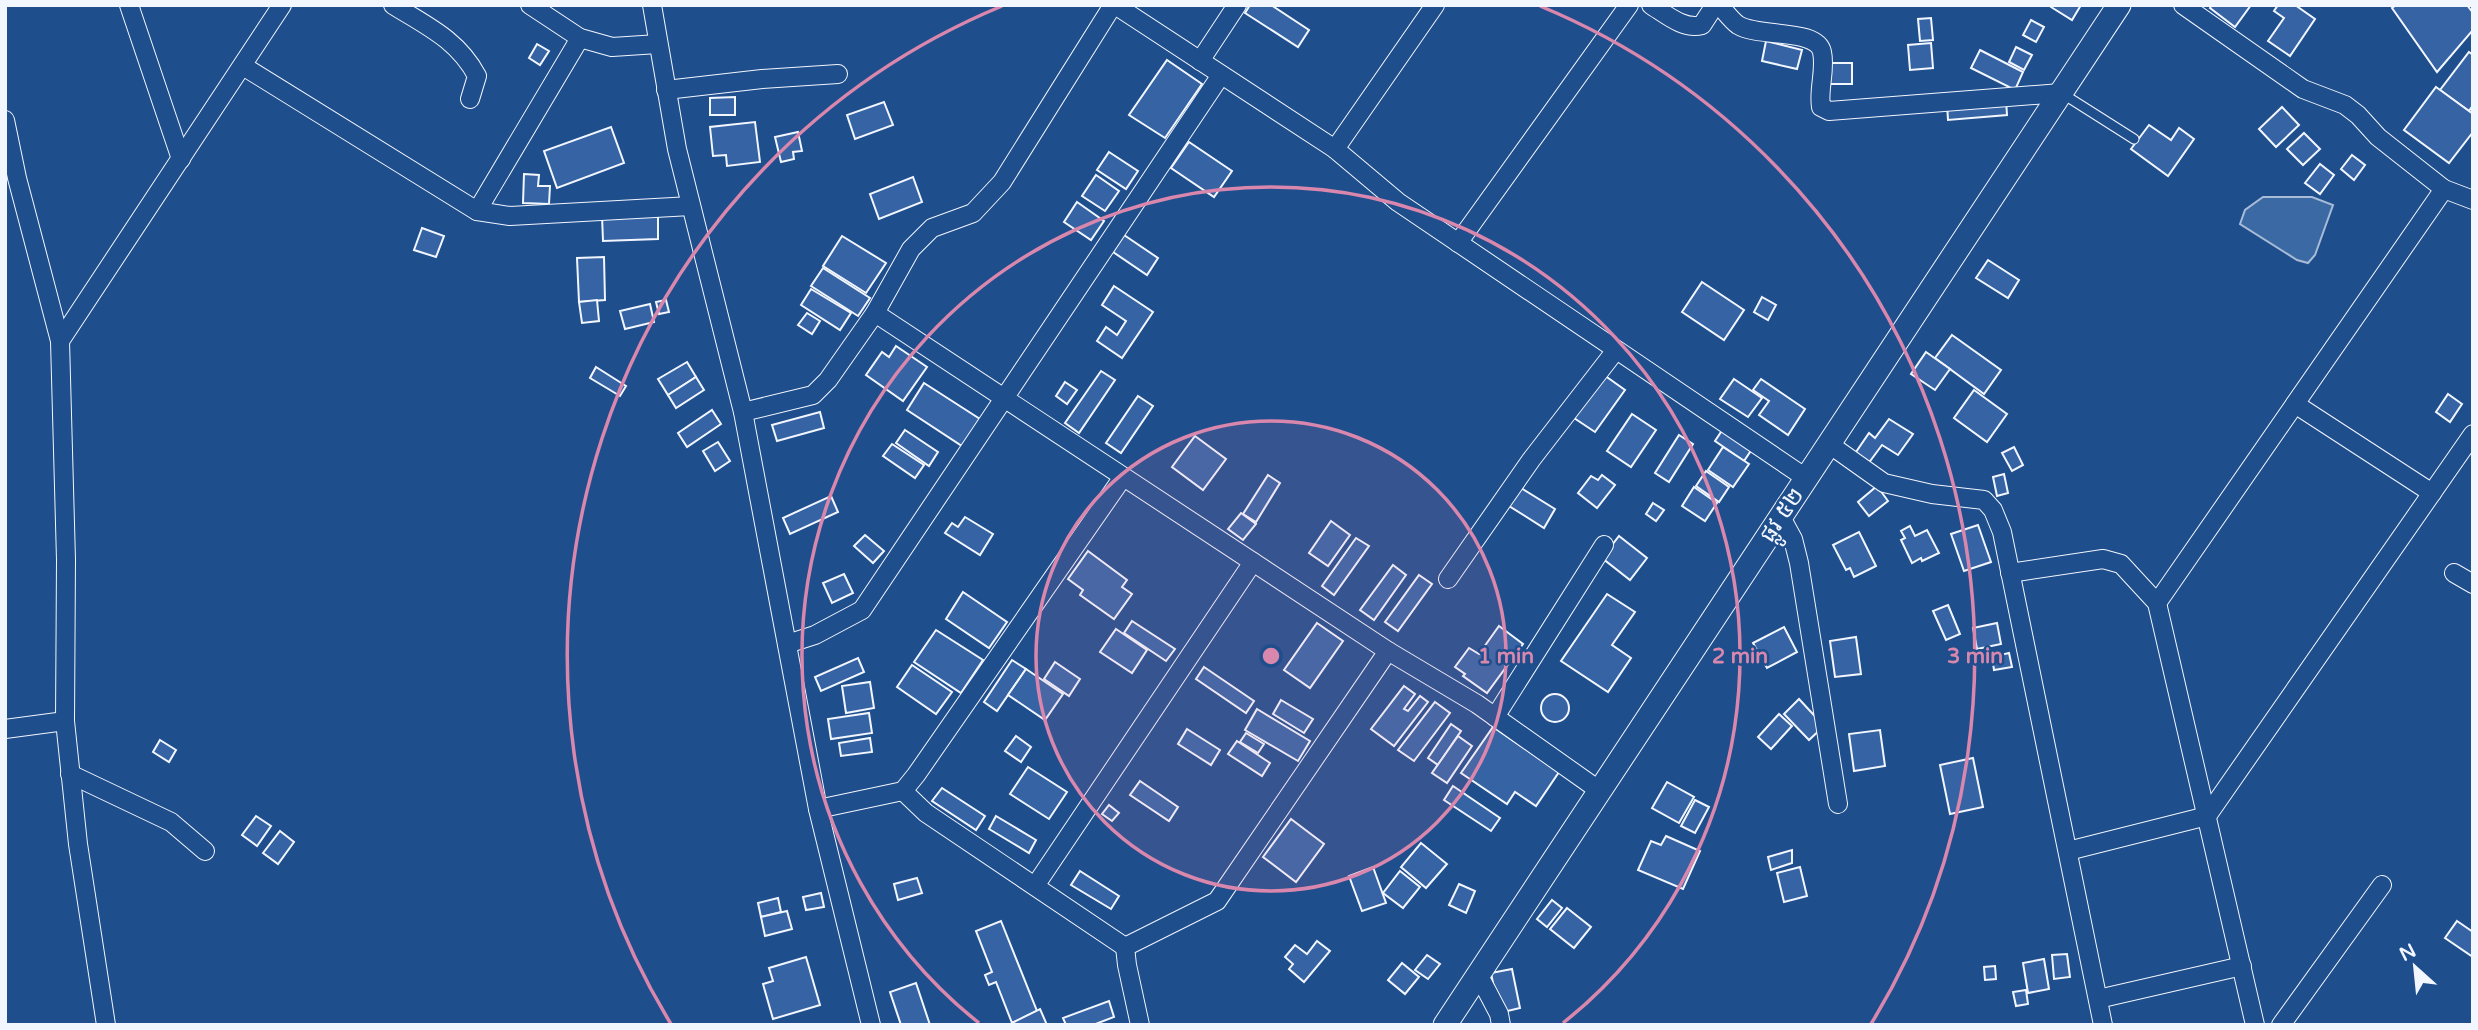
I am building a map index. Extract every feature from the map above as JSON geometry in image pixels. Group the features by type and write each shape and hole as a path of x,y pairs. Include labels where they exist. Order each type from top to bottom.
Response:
{"street":[{"path":"129,5 181,159"},
{"path":"60,341 282,5"},
{"path":"393,5 452,41 469,60 477,76 470,99"},
{"path":"537,9 560,5"},
{"path":"652,5 677,149 743,411 818,809 872,1025"},
{"path":"743,411 813,395 828,380 875,313 911,249 932,228 973,213 1002,182 1114,5 1335,149 1398,202 1806,478"},
{"path":"1200,61 1237,5"},
{"path":"1335,149 1435,5"},
{"path":"1458,243 1629,5"},
{"path":"1651,5 1679,22 1694,27 1702,25 1717,5 1738,24 1761,33 1817,41 1823,53 1821,107 1829,111 2062,93"},
{"name":"ផ្លូវ ៥២","path":"1445,1025 2119,5"},
{"path":"2183,5 2303,89 2345,105 2358,114 2378,138 2444,189 2473,200"},
{"path":"537,9 580,38 612,47 658,44"},
{"path":"477,211 580,38"},
{"path":"243,66 477,211 510,216 691,206"},
{"path":"666,90 838,74"},
{"path":"787,644 815,635 862,610 1221,75"},
{"path":"5,120 17,178 60,341 66,560 65,722 78,844 106,1025"},
{"path":"2157,603 2444,189"},
{"path":"875,313 1388,651 1495,717 1600,790"},
{"path":"1448,579 1531,460 1616,350"},
{"path":"2295,404 2432,493"},
{"path":"2068,851 2207,816 2473,433"},
{"path":"1829,444 1884,483 1932,494 1984,499 1993,509 2002,532 2104,1025"},
{"path":"818,809 903,792 1123,477"},
{"path":"1781,517 1793,539 1799,563 1838,804"},
{"path":"1495,717 1604,545"},
{"path":"2010,573 2103,559 2121,564 2157,603 2255,1025"},
{"path":"1035,886 1253,562"},
{"path":"2455,573 2473,584"},
{"path":"1125,947 1217,901 1388,651"},
{"path":"5,729 65,722"},
{"path":"70,774 171,822 205,850"},
{"path":"903,792 926,813 1125,947 1140,1025"},
{"path":"2281,1025 2382,885"},
{"path":"2098,999 2242,966"},
{"path":"1478,974 1499,1014 1501,1025"}],"lane":[{"path":"2062,93 2134,139"}],"water":[{"path":"2263,197 2312,197 2333,205 2315,255 2308,263 2297,260 2240,224 2245,210"}],"building":[{"path":"1250,5 1271,5 1309,30 1298,47 1245,13"},
{"path":"2081,5 2072,20 2051,7"},
{"path":"2212,5 2251,5 2235,27 2210,8"},
{"path":"2278,5 2295,5 2315,19 2290,56 2268,41 2284,18 2274,11"},
{"path":"2396,5 2467,5 2473,13 2473,30 2437,72 2392,8"},
{"path":"1931,18 1933,40 1920,41 1918,19"},
{"path":"2031,20 2044,27 2036,42 2023,35"},
{"path":"1766,41 1802,50 1797,69 1762,61"},
{"path":"1931,43 1933,68 1910,70 1908,45"},
{"path":"537,44 549,51 540,65 529,58"},
{"path":"2016,47 2032,55 2024,70 2009,62"},
{"path":"1980,50 2023,72 2015,90 1971,68"},
{"path":"2469,52 2473,55 2473,105 2469,111 2440,90"},
{"path":"1167,60 1202,84 1165,138 1129,115"},
{"path":"1826,63 1852,63 1852,84 1826,84"},
{"path":"2436,87 2473,114 2473,132 2449,163 2404,130"},
{"path":"735,97 735,115 710,115 710,98"},
{"path":"2006,100 2007,115 1948,120 1947,104"},
{"path":"884,102 893,125 855,139 847,115"},
{"path":"2282,107 2299,125 2276,147 2259,129"},
{"path":"755,122 760,162 727,166 726,155 713,156 710,127"},
{"path":"2149,125 2171,140 2179,128 2194,139 2168,176 2131,149"},
{"path":"611,127 624,163 557,188 544,151"},
{"path":"798,132 802,151 793,152 794,159 781,162 775,137"},
{"path":"2304,133 2320,149 2303,165 2287,149"},
{"path":"1189,142 1232,171 1214,197 1171,168"},
{"path":"1109,152 1138,171 1126,189 1097,170"},
{"path":"2352,155 2365,165 2354,180 2341,169"},
{"path":"2320,164 2334,175 2320,194 2305,183"},
{"path":"524,174 539,175 538,186 550,186 549,204 523,203"},
{"path":"1096,175 1119,191 1105,211 1082,196"},
{"path":"913,177 922,202 879,219 870,194"},
{"path":"1077,202 1104,221 1091,240 1064,222"},
{"path":"658,215 658,239 603,241 602,216"},
{"path":"422,228 444,236 436,257 414,250"},
{"path":"1124,235 1158,258 1147,275 1113,252"},
{"path":"842,236 886,263 866,293 823,266"},
{"path":"604,257 605,300 579,302 577,258"},
{"path":"1988,260 2019,280 2008,298 1976,278"},
{"path":"823,268 870,298 858,316 811,286"},
{"path":"1702,282 1744,310 1724,340 1682,312"},
{"path":"1114,286 1153,312 1122,358 1097,341 1106,327 1117,335 1126,321 1102,305"},
{"path":"811,289 851,313 840,330 801,305"},
{"path":"1762,297 1776,305 1768,320 1754,312"},
{"path":"597,300 599,321 582,323 579,302"},
{"path":"666,300 669,312 659,314 656,302"},
{"path":"650,304 654,322 625,329 620,311"},
{"path":"807,313 820,321 812,334 798,325"},
{"path":"1952,335 2001,370 1984,394 1935,358"},
{"path":"896,346 927,367 903,401 866,375 882,352 889,357"},
{"path":"1926,352 1950,369 1935,390 1911,374"},
{"path":"687,362 696,377 668,395 658,379"},
{"path":"596,367 626,386 620,396 590,378"},
{"path":"1101,371 1115,380 1079,433 1065,423"},
{"path":"1604,375 1625,390 1595,432 1574,418"},
{"path":"696,377 704,390 676,408 668,395"},
{"path":"1734,379 1762,398 1748,417 1720,399"},
{"path":"1761,379 1805,409 1788,435 1759,415 1769,401 1753,390"},
{"path":"1065,382 1077,390 1067,404 1056,396"},
{"path":"924,383 980,419 962,446 907,410"},
{"path":"1974,390 2007,414 1987,442 1954,418"},
{"path":"2448,394 2462,404 2450,422 2436,412"},
{"path":"1138,396 1153,406 1121,453 1106,443"},
{"path":"712,410 721,424 687,447 678,433"},
{"path":"820,412 824,428 777,441 772,425"},
{"path":"1632,414 1656,430 1631,467 1607,451"},
{"path":"1889,419 1913,434 1898,455 1882,445 1868,464 1854,455 1869,433 1875,438"},
{"path":"1725,426 1754,446 1744,461 1715,441"},
{"path":"905,430 938,452 929,466 896,443"},
{"path":"1679,435 1693,444 1669,482 1655,473"},
{"path":"1195,436 1226,459 1203,490 1172,467"},
{"path":"718,442 730,461 715,471 703,451"},
{"path":"892,444 924,465 915,478 883,456"},
{"path":"1723,447 1749,464 1733,487 1708,470"},
{"path":"2014,447 2023,465 2012,471 2002,453"},
{"path":"1706,471 1729,487 1719,502 1696,486"},
{"path":"2004,474 2008,493 1997,496 1993,477"},
{"path":"1268,475 1280,483 1256,522 1243,514"},
{"path":"1602,475 1615,485 1597,508 1578,493 1591,476 1598,480"},
{"path":"1877,486 1888,501 1869,516 1858,502"},
{"path":"1694,487 1717,503 1705,521 1682,506"},
{"path":"1521,488 1555,509 1544,528 1509,506"},
{"path":"831,496 838,512 790,534 783,518"},
{"path":"1653,503 1664,510 1656,521 1646,514"},
{"path":"1241,513 1256,524 1243,540 1228,529"},
{"path":"965,517 993,534 980,555 945,533 952,523 958,527"},
{"path":"1331,521 1350,535 1328,566 1309,553"},
{"path":"1978,525 1991,562 1964,571 1951,534"},
{"path":"1910,526 1915,536 1927,530 1939,553 1912,563 1901,540 1905,538 1901,531"},
{"path":"1859,532 1876,566 1854,577 1850,568 1846,570 1833,545"},
{"path":"865,535 884,551 873,563 854,546"},
{"path":"1619,536 1647,558 1630,580 1602,558"},
{"path":"1356,538 1369,546 1334,595 1322,586"},
{"path":"1088,551 1127,580 1122,587 1132,594 1114,619 1080,595 1083,590 1068,579"},
{"path":"1393,565 1406,575 1374,620 1360,610"},
{"path":"844,574 853,593 832,603 823,583"},
{"path":"1419,575 1432,584 1398,631 1385,622"},
{"path":"963,592 1007,622 989,648 946,619"},
{"path":"1607,594 1635,612 1612,645 1631,658 1608,692 1561,661"},
{"path":"1948,605 1960,634 1946,640 1933,611"},
{"path":"1132,621 1175,649 1166,661 1124,633"},
{"path":"1317,623 1343,641 1310,688 1284,670"},
{"path":"1997,623 2001,644 1977,649 1973,628"},
{"path":"1499,626 1523,644 1487,693 1455,667 1469,648 1479,654"},
{"path":"1784,627 1797,652 1767,668 1753,643"},
{"path":"1116,629 1147,650 1132,673 1100,652"},
{"path":"936,630 983,660 961,693 914,662"},
{"path":"1856,637 1861,674 1835,677 1830,641"},
{"path":"2009,653 2012,667 1994,670 1992,657"},
{"path":"858,658 864,672 821,691 815,677"},
{"path":"1012,660 1026,669 997,711 984,702"},
{"path":"1055,662 1080,679 1069,696 1044,679"},
{"path":"912,665 952,692 936,714 897,687"},
{"path":"1204,667 1254,701 1246,713 1196,679"},
{"path":"1026,669 1063,694 1045,720 1008,695"},
{"path":"870,682 874,708 846,713 842,686"},
{"path":"1404,686 1415,694 1404,709 1408,711 1420,696 1428,702 1394,746 1371,729"},
{"path":"1555,694 1565,698 1569,708 1565,718 1555,722 1545,718 1541,708 1545,698"},
{"path":"1799,699 1824,726 1809,740 1784,714"},
{"path":"1281,700 1313,719 1304,733 1273,714"},
{"path":"1435,702 1450,713 1414,761 1398,750"},
{"path":"1257,709 1310,741 1298,761 1245,730"},
{"path":"869,713 872,733 831,739 828,719"},
{"path":"1779,714 1792,726 1771,749 1758,737"},
{"path":"1451,724 1461,731 1438,765 1428,758"},
{"path":"1493,727 1559,772 1536,806 1515,792 1507,804 1461,773"},
{"path":"1187,729 1220,750 1211,765 1178,744"},
{"path":"1880,730 1885,766 1854,771 1849,734"},
{"path":"1246,733 1264,744 1258,753 1240,742"},
{"path":"1016,736 1031,747 1021,762 1005,751"},
{"path":"1458,736 1472,746 1447,783 1432,773"},
{"path":"870,738 872,752 841,756 839,743"},
{"path":"160,740 176,750 169,762 153,752"},
{"path":"1237,741 1270,763 1262,776 1228,754"},
{"path":"1973,758 1983,807 1950,814 1940,765"},
{"path":"1028,767 1067,792 1049,819 1010,794"},
{"path":"1140,781 1178,807 1169,821 1130,795"},
{"path":"1667,782 1694,797 1679,823 1652,808"},
{"path":"1453,786 1500,818 1491,831 1444,800"},
{"path":"942,788 985,816 976,830 932,801"},
{"path":"1695,800 1709,807 1695,833 1681,826"},
{"path":"1109,805 1119,813 1112,821 1102,814"},
{"path":"256,816 271,826 257,846 242,835"},
{"path":"996,816 1036,840 1029,853 989,829"},
{"path":"1291,819 1324,844 1296,882 1263,857"},
{"path":"280,831 294,842 278,864 263,853"},
{"path":"1666,836 1700,851 1683,889 1638,870 1651,841 1661,845"},
{"path":"1421,843 1447,864 1426,888 1401,867"},
{"path":"1792,850 1792,863 1771,870 1768,857"},
{"path":"1373,867 1386,903 1362,911 1349,876"},
{"path":"1800,867 1807,896 1784,902 1777,873"},
{"path":"1080,871 1119,896 1111,909 1071,885"},
{"path":"1400,871 1420,887 1403,908 1383,893"},
{"path":"917,878 922,893 898,900 894,884"},
{"path":"1459,884 1475,891 1466,913 1449,905"},
{"path":"821,893 824,907 806,910 803,897"},
{"path":"778,898 781,912 761,917 758,903"},
{"path":"1552,900 1562,908 1547,927 1537,919"},
{"path":"1567,908 1591,927 1574,948 1550,929"},
{"path":"787,911 792,929 765,936 761,917"},
{"path":"1001,921 1037,1011 1012,1023 996,982 989,985 985,975 992,972 976,931"},
{"path":"2457,921 2473,932 2473,957 2445,938"},
{"path":"1317,941 1330,951 1304,982 1289,969 1293,964 1285,957 1295,945 1307,954"},
{"path":"2067,954 2070,977 2054,979 2052,955"},
{"path":"1427,955 1440,964 1428,979 1415,970"},
{"path":"806,957 820,1005 773,1019 763,984 773,981 769,968"},
{"path":"2044,959 2049,989 2028,993 2023,963"},
{"path":"1402,963 1419,977 1405,994 1388,980"},
{"path":"1995,966 1996,979 1985,980 1984,967"},
{"path":"1512,969 1520,1008 1499,1013 1491,973"},
{"path":"916,983 930,1025 901,1025 890,992"},
{"path":"2026,990 2028,1004 2016,1006 2013,992"},
{"path":"1109,1001 1114,1017 1093,1025 1066,1025 1063,1018"},
{"path":"1040,1009 1047,1025 1013,1025 1012,1023"}]}
